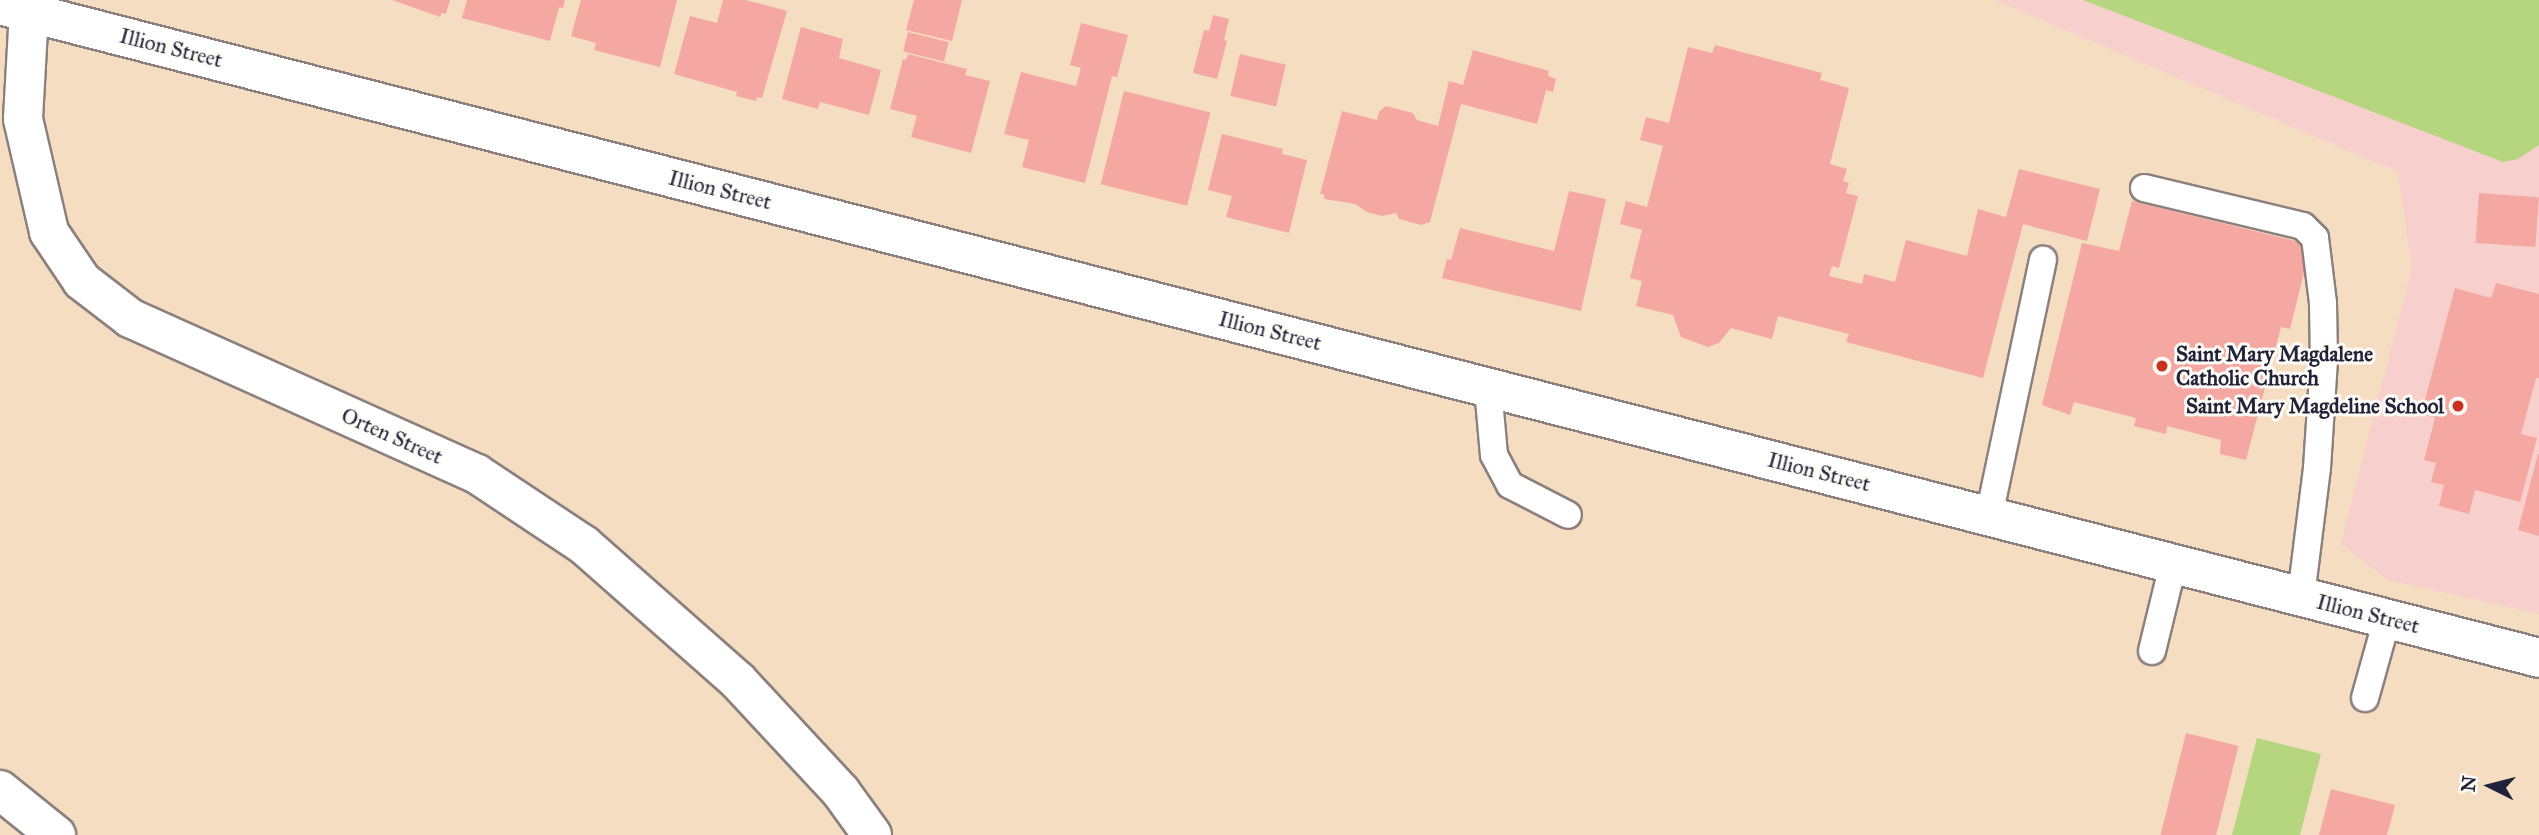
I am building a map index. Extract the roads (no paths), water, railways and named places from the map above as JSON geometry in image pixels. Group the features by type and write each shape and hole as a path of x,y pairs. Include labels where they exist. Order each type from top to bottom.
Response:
{"street":[{"name":"Illion Street","path":"14,8 2539,658"},
{"name":"Orten Street","path":"14,8 23,119 49,232 82,281 130,318 477,474 584,545 738,681 841,792 872,835"},
{"path":"0,790 56,835"}],"lane":[{"path":"2144,188 2303,226 2315,238 2323,303 2324,359 2318,468 2301,597"},
{"path":"1989,516 2043,260"},
{"path":"1488,388 1494,455 1510,485 1568,515"},
{"path":"2152,651 2174,565"},
{"path":"2365,698 2387,619"}],"place":[{"name":"Saint Mary Magdalene Catholic Church","path":"2162,366"},
{"name":"Saint Mary Magdeline School","path":"2458,406"}]}
